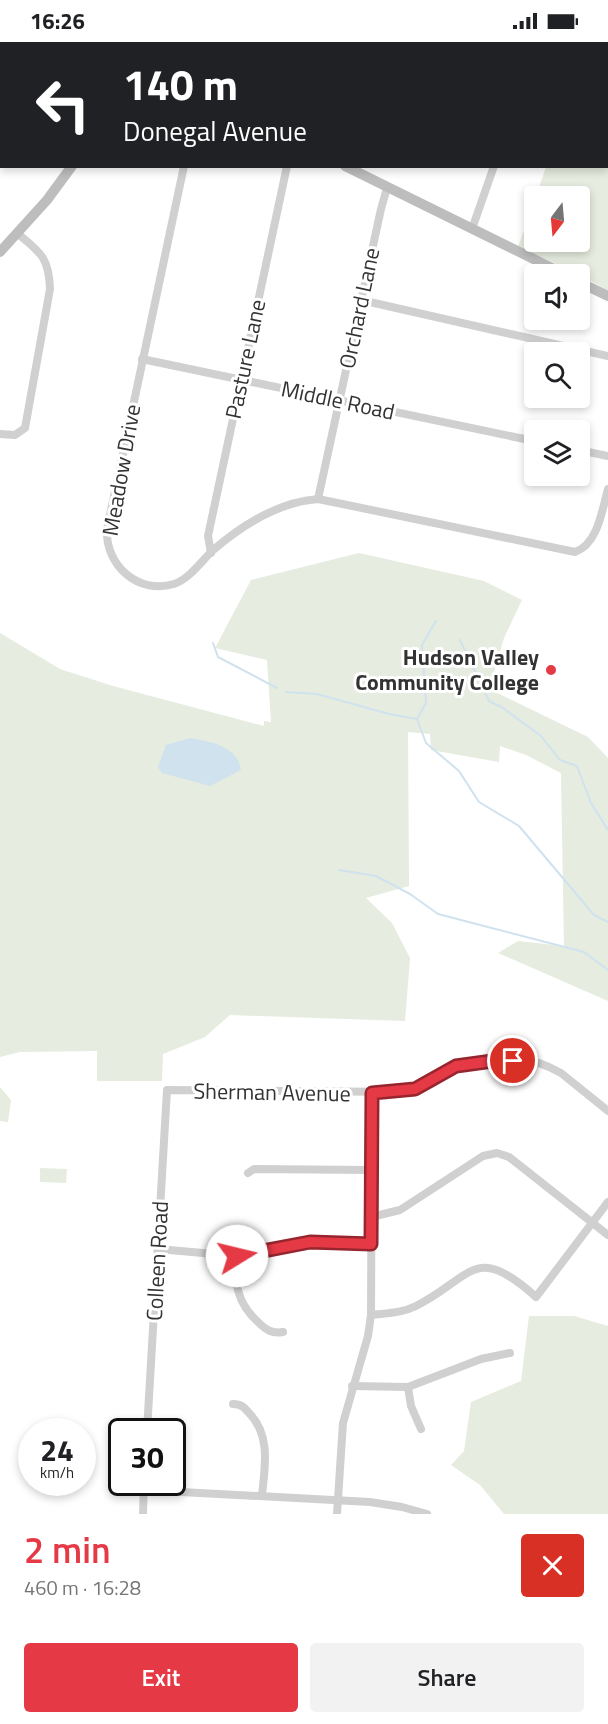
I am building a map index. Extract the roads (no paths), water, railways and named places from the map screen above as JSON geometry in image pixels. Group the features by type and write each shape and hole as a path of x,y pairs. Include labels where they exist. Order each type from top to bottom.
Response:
{"main road":[{"path":"0,252 70,168"},
{"path":"349,168 544,264"},
{"path":"590,287 608,296"}],"street":[{"name":"Meadow Drive","path":"184,168 107,529 108,546 115,561 128,577 152,586 181,580 235,532 282,506 318,499 575,552 586,546 594,535 608,489"},
{"name":"Pasture Lane","path":"211,553 208,536 287,168"},
{"path":"472,229 493,168"},
{"name":"Orchard Lane","path":"318,499 387,188"},
{"path":"0,434 15,435 25,428 50,288 48,266 44,257 17,233"},
{"path":"361,300 608,356"},
{"name":"Middle Road","path":"142,359 524,439"},
{"path":"590,452 608,456"},
{"name":"Sherman Avenue","path":"167,1090 372,1093 415,1089 443,1072 469,1064 500,1060 539,1063 561,1073 608,1111"},
{"name":"Colleen Road","path":"148,1418 167,1090"},
{"path":"337,1514 343,1423 368,1336 371,1315 372,1093"},
{"path":"371,1217 400,1210 483,1155 497,1153 518,1162 608,1235"},
{"path":"248,1173 254,1169 370,1170"},
{"path":"371,1315 395,1313 412,1308 459,1276 479,1267 491,1267 506,1273 536,1296 608,1203"},
{"path":"158,1248 237,1256 310,1242 371,1244"},
{"path":"237,1256 236,1283 243,1307 265,1329 283,1332"},
{"path":"352,1386 408,1387 481,1359 510,1353"},
{"path":"408,1387 411,1406 421,1429"},
{"path":"233,1404 242,1406 251,1414 264,1441 262,1495"},
{"path":"186,1489 402,1507 427,1514"},
{"path":"143,1496 143,1514"}],"water":[{"path":"190,738 214,743 229,750 239,762 241,770 210,786 162,773 158,767 166,745"}],"waterway":[{"path":"417,719 426,703 422,645 436,621"},
{"path":"460,640 489,701 503,708 541,736 560,760 577,766 591,803 608,830"},
{"path":"213,643 218,657 277,688"},
{"path":"286,692 317,694 389,714 417,719 426,743 459,771 479,802 519,826 594,915 608,922"},
{"path":"339,870 376,876 410,894 438,914 584,952 608,970"}],"place":[{"name":"Hudson Valley Community College","path":"551,670"}]}
